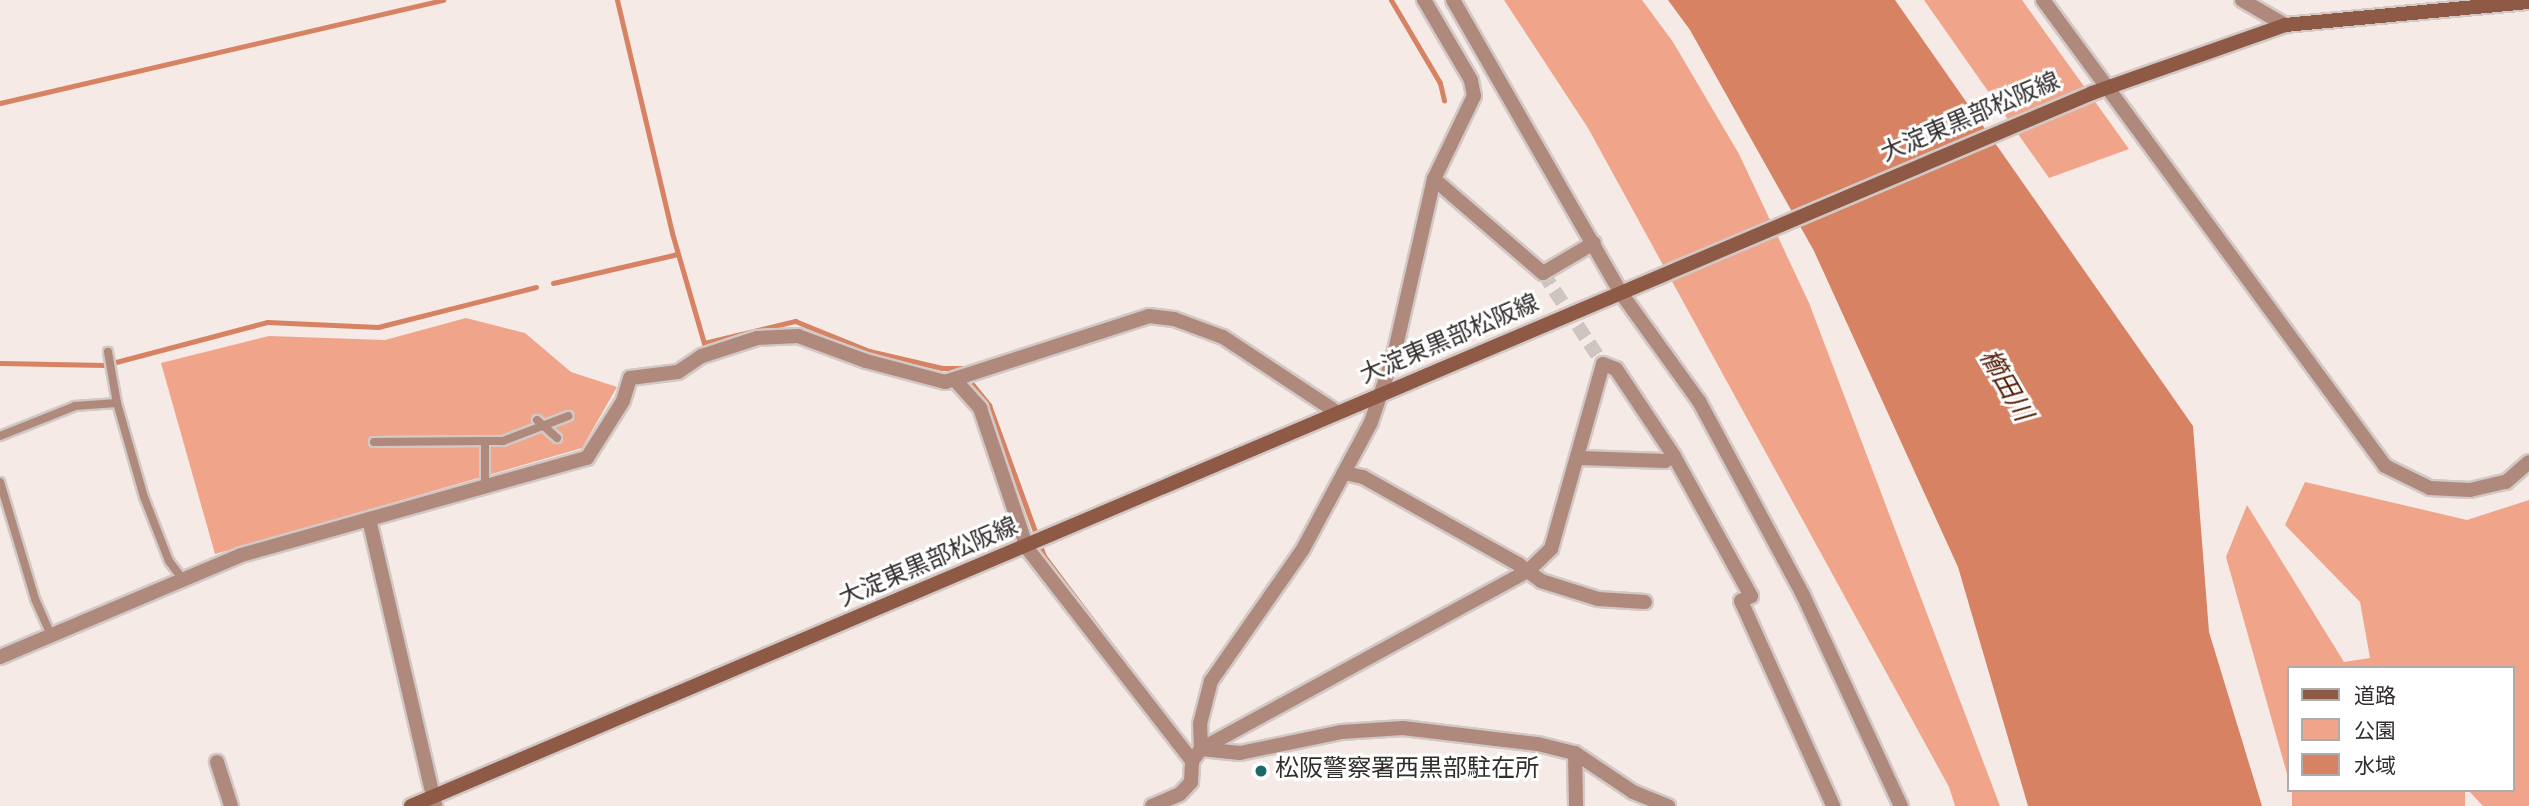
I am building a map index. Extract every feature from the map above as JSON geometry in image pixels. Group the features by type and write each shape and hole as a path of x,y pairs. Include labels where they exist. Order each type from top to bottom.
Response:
{"main road":[{"name":"大淀東黒部松阪線","path":"411,806 435,801 1034,544 1335,411 1376,399 2092,93 2285,25 2529,2"}],"street":[{"path":"1152,806 1180,794 1191,782 1200,724 1211,681 1303,549 1371,422 1376,399 1394,355 1434,179 1474,96 1471,80 1424,0"},
{"path":"1453,0 1594,243 1699,401 1804,594 1901,806"},
{"path":"2242,0 2285,25"},
{"path":"2046,2 2109,87 2187,201 2385,466 2430,488 2470,491 2506,482 2529,462"},
{"path":"1434,179 1543,272 1594,243"},
{"path":"0,657 50,632 241,555 485,483 587,458 623,401 630,378 678,372 702,356 757,338 798,336 866,361 945,382 1149,316 1174,319 1223,337 1335,411"},
{"path":"1197,755 1331,675 1516,582 1551,549 1580,458 1603,364 1616,369 1674,456 1751,596 1741,601 1833,806"},
{"path":"955,380 979,408 1034,544 1197,755"},
{"path":"1580,458 1665,461 1674,456"},
{"path":"1345,473 1363,477 1541,581 1598,599 1644,602"},
{"path":"369,519 435,801"},
{"path":"1197,755 1240,753 1341,732 1403,728 1538,744 1575,753 1633,792 1668,806"},
{"path":"1575,753 1576,806"},
{"path":"217,762 231,806"}],"lane":[{"path":"108,352 117,403 144,498 169,561 182,578"},
{"path":"0,436 75,406 117,403"},
{"path":"374,442 503,440 539,423 568,416"},
{"path":"539,423 556,438"},
{"path":"485,442 485,483"},
{"path":"0,482 3,504 34,599 50,632"}],"green space":[{"path":"1504,0 1642,0 1673,42 1739,154 1809,303 2000,806 1955,806 1949,787 1588,128"},
{"path":"1924,0 2022,0 2129,149 2049,178"},
{"path":"466,318 525,333 571,372 617,387 582,448 215,554 161,363 269,336 385,340"},
{"path":"2305,482 2467,520 2529,500 2529,806 2483,806 2470,792 2515,792 2515,666 2288,666 2288,777 2226,557 2247,505 2344,662 2370,658 2360,602 2285,525"},
{"path":"2292,792 2465,792 2465,806 2292,806"}],"water":[{"name":"櫛田川","path":"1668,0 1895,0 2193,426 2209,632 2262,806 2028,806 1958,567 1814,251 1690,30"}],"waterway":[{"path":"0,103 443,0"},
{"path":"617,0 672,233 704,343 795,321 869,351 942,368 966,368"},
{"path":"1391,0 1440,83 1444,101"},
{"path":"553,283 678,254"},
{"path":"116,362 267,322 378,327 536,287"},
{"path":"0,363 105,365"},
{"path":"973,385 989,405 1044,556 1133,674"}],"tunnel":[{"path":"1543,273 1603,364"}],"place":[{"name":"松阪警察署西黒部駐在所","path":"1261,771"}]}
